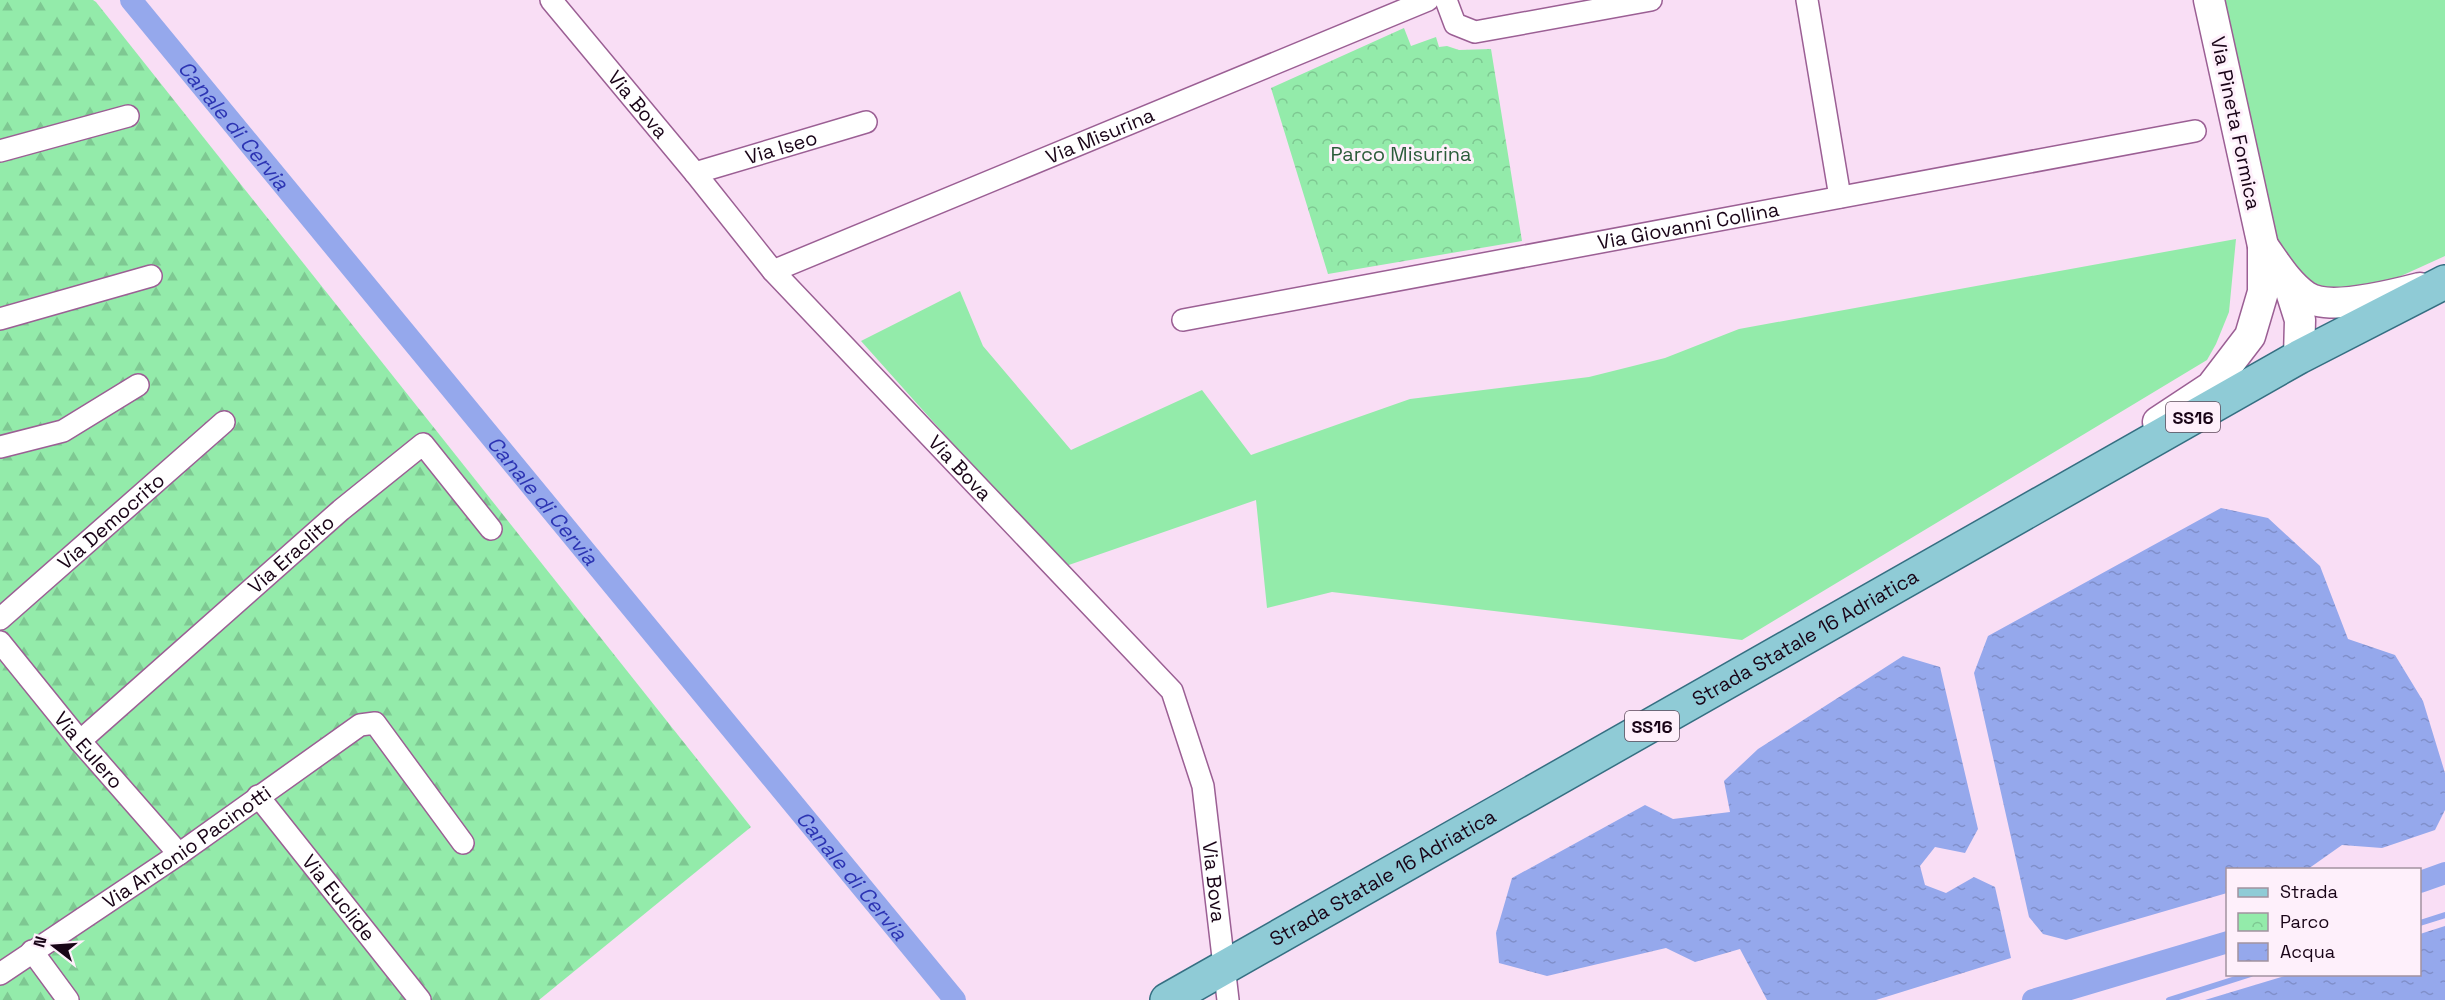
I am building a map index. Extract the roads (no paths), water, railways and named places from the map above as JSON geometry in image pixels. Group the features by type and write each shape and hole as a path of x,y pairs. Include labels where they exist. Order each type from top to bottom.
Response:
{"main road":[{"name":"Strada Statale 16 Adriatica","path":"1167,1000 2299,357 2445,282"}],"street":[{"name":"Via Bova","path":"551,0 773,271 1172,691 1203,786 1222,968 1228,1000"},
{"name":"Via Misurina","path":"773,271 1428,0"},
{"path":"1446,0 1455,24 1475,32 1651,0"},
{"path":"1807,0 1840,197"},
{"name":"Via Pineta Formica","path":"2209,0 2263,246 2275,287 2300,320 2299,357"},
{"path":"0,151 128,116"},
{"name":"Via Iseo","path":"695,173 866,122"},
{"name":"Via Giovanni Collina","path":"1183,320 2195,131"},
{"path":"0,319 151,276"},
{"path":"2275,287 2308,298 2340,303 2395,294 2445,282"},
{"name":"Via Pineta Formica","path":"2136,450 2161,419 2211,387 2250,336 2275,287"},
{"path":"0,447 63,431 138,385"},
{"name":"Via Democrito","path":"0,619 224,422"},
{"name":"Via Eraclito","path":"80,741 341,510 423,444 491,529"},
{"name":"Via Eulero","path":"0,642 80,741 179,854"},
{"name":"Via Antonio Pacinotti","path":"0,974 179,854 360,725 375,723 463,843"},
{"name":"Via Euclide","path":"258,796 420,1000"},
{"path":"32,951 68,1000"}],"water":[{"path":"2221,508 2268,518 2320,566 2348,639 2395,655 2423,701 2445,773 2445,810 2435,830 2382,848 2342,845 2309,868 2226,868 2226,893 2066,940 2043,934 2029,917 1974,673 1988,636"},
{"path":"1903,656 1940,667 1978,829 1965,853 1935,847 1920,866 1925,885 1946,893 1974,877 1995,887 2011,958 1876,1000 1767,1000 1740,949 1695,962 1666,948 1547,976 1499,963 1496,933 1512,878 1645,805 1673,819 1730,812 1724,781 1758,749"},
{"path":"2445,926 2445,1000 2205,1000 2285,976 2421,976 2421,934"}],"waterway":[{"name":"Canale di Cervia","path":"131,0 955,1000"},
{"path":"2421,882 2445,873"},
{"path":"2421,923 2445,915"},
{"path":"2033,1000 2226,943"},
{"path":"2169,1000 2245,976"}],"park label":[{"name":"Parco Misurina","path":"1401,154"}]}
